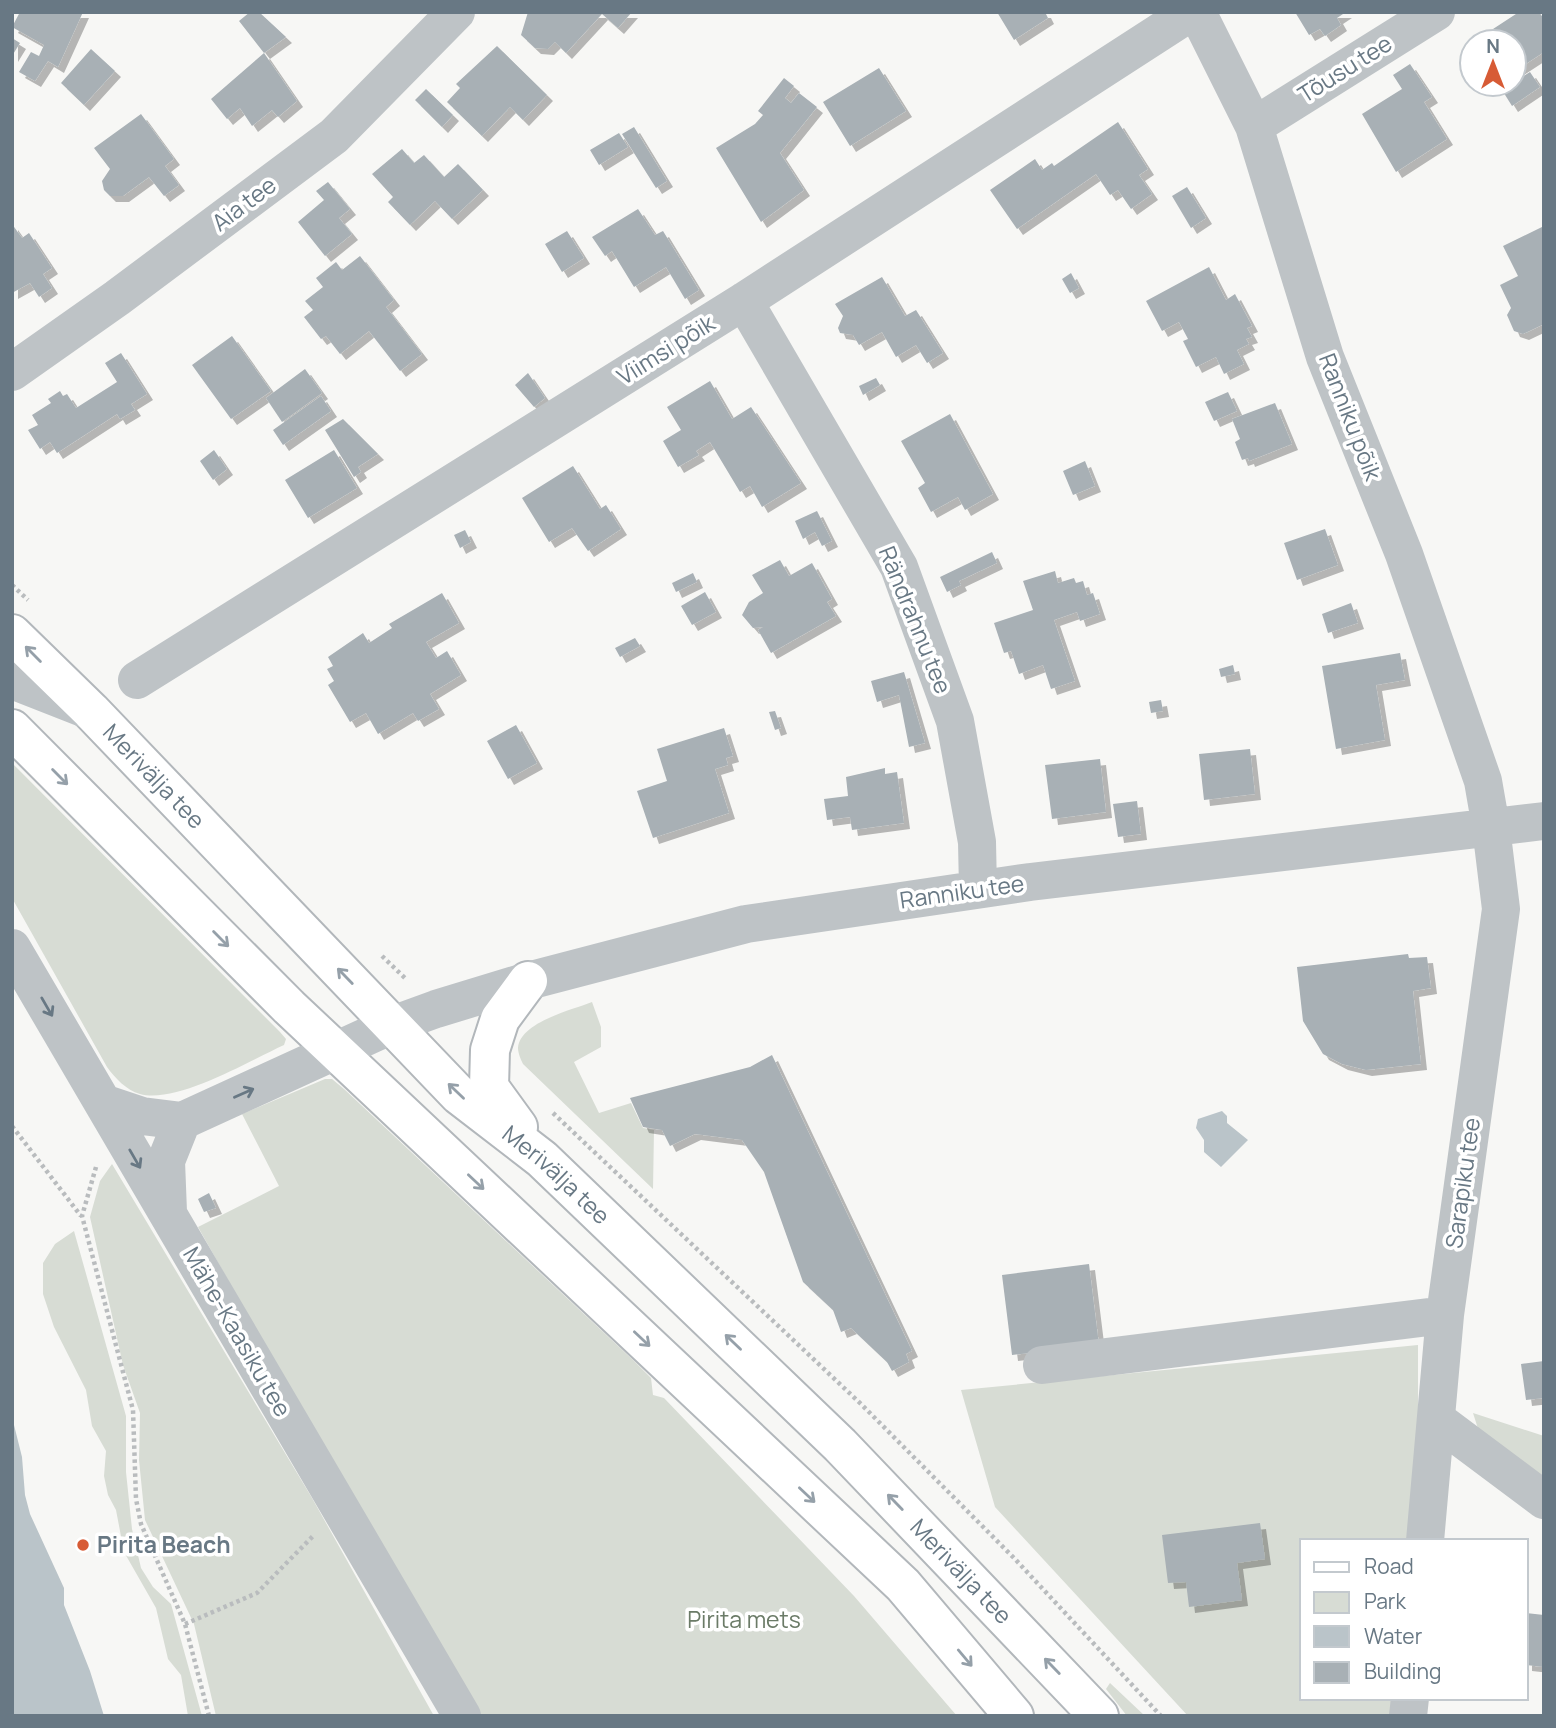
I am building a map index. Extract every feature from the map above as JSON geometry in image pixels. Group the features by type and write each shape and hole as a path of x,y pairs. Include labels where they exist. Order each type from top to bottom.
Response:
{"main road":[{"name":"Merivälja tee","path":"12,634 91,711 459,1095 542,1159 839,1445 1099,1716"},
{"path":"12,729 289,1007 903,1585 1014,1716"},
{"path":"528,981 500,1019 490,1050 489,1087 542,1159"}],"street":[{"name":"Aia tee","path":"12,372 117,298 334,136 456,12"},
{"name":"Viimsi põik","path":"137,680 744,301 1191,12"},
{"name":"Ranniku põik","path":"1196,12 1254,126 1325,357 1404,554 1483,781 1491,827"},
{"name":"Tõusu tee","path":"1254,126 1436,12"},
{"name":"Rändrahnu tee","path":"744,301 899,567 955,721 977,842 978,890"},
{"path":"12,680 91,711"},
{"name":"Ranniku tee","path":"182,1121 392,1025 528,981 746,924 978,890 1544,821"},
{"name":"Sarapiku tee","path":"1425,1539 1445,1315 1502,908 1491,827"},
{"name":"Mähe-Kaasiku tee","path":"12,948 462,1716"},
{"path":"103,1103 142,1116 182,1121 166,1161 168,1214"},
{"path":"1042,1364 1445,1315"},
{"path":"1437,1420 1544,1500"}],"path":[{"path":"12,1126 82,1216 133,1410 134,1476 141,1524 185,1624 209,1716"},
{"path":"82,1216 97,1164"},
{"path":"185,1624 257,1593 341,1508"}],"green space":[{"path":"12,763 280,1032 286,1039 284,1045 213,1079 173,1093 140,1094 130,1090 117,1079 107,1067 12,898"},
{"path":"592,1002 601,1027 601,1047 574,1062 599,1113 631,1103 643,1128 654,1130 653,1189 523,1064 520,1056 518,1048 521,1039 537,1024"},
{"name":"Pirita mets","path":"325,1079 332,1079 344,1089 651,1378 653,1395 664,1398 854,1596 957,1716 474,1716 198,1227 279,1186 242,1114"},
{"path":"112,1164 312,1498 434,1716 216,1716 194,1624 145,1520 139,1460 140,1413 123,1365 90,1217 100,1181"},
{"path":"74,1231 126,1416 126,1472 132,1529 141,1568 153,1587 171,1604 202,1716 188,1716 181,1675 168,1659 156,1608 124,1552 116,1510 108,1495 104,1476 106,1451 92,1426 86,1390 54,1327 43,1294 43,1263 55,1244"},
{"path":"1418,1345 1418,1425 1408,1539 1300,1539 1300,1700 1395,1700 1393,1716 1188,1716 995,1507 961,1390"},
{"path":"1473,1413 1544,1436 1544,1483 1481,1438"},
{"path":"1110,1683 1145,1716 1127,1716 1106,1689"}],"water":[{"path":"1222,1111 1227,1116 1227,1123 1248,1140 1221,1167 1204,1152 1204,1140 1196,1128 1198,1119"},
{"path":"12,1417 22,1457 25,1495 30,1514 64,1588 64,1605 104,1716 12,1716"}],"building":[{"path":"20,12 83,12 58,67 48,61 35,81 19,72 31,52 39,56 44,45 12,27"},
{"path":"250,12 259,12 286,37 264,53 239,21"},
{"path":"528,12 632,12 618,28 602,14 566,53 555,42 548,49 535,48 521,35"},
{"path":"997,12 1045,12 1048,18 1014,40"},
{"path":"1295,12 1346,12 1337,18 1341,25 1325,36 1320,29 1309,35"},
{"path":"1519,12 1539,12 1544,19 1544,52 1528,62 1528,28 1495,28"},
{"path":"12,38 20,43 12,56"},
{"path":"497,46 547,95 523,120 510,107 482,136 447,102 460,88 456,84"},
{"path":"91,49 115,71 84,105 61,83"},
{"path":"264,53 297,101 278,117 272,110 252,126 240,108 227,119 211,99"},
{"path":"1410,64 1432,97 1424,102 1447,139 1396,172 1362,114 1402,89 1393,75"},
{"path":"879,68 906,111 850,146 823,102"},
{"path":"1530,72 1540,87 1528,95"},
{"path":"784,78 794,86 785,98 791,103 799,93 817,107 780,153 804,190 761,222 716,148 755,124 763,115 758,111"},
{"path":"426,89 453,115 442,127 415,100"},
{"path":"1507,98 1524,98 1512,106"},
{"path":"141,114 174,159 165,166 179,185 164,196 149,177 123,196 110,196 104,190 102,181 110,169 94,148"},
{"path":"1118,122 1148,169 1139,175 1152,194 1131,209 1118,190 1110,195 1096,174 1017,229 990,190 1035,159 1042,170 1052,163 1054,166"},
{"path":"634,127 667,181 656,188 622,134"},
{"path":"619,133 628,147 599,165 590,150"},
{"path":"402,149 414,163 424,155 444,177 458,164 483,190 452,219 435,201 410,225 388,202 393,197 372,174"},
{"path":"328,182 350,209 339,218 352,234 325,256 298,222 324,200 316,191"},
{"path":"1187,187 1206,218 1191,228 1172,196"},
{"path":"638,209 655,235 663,231 699,290 685,299 666,267 634,287 612,251 605,256 592,237"},
{"path":"12,224 22,238 29,233 52,268 43,274 52,288 39,297 30,283 12,293"},
{"path":"1544,226 1544,324 1523,334 1514,331 1507,315 1511,308 1500,285 1518,276 1503,246"},
{"path":"567,231 584,258 562,272 545,244"},
{"path":"360,256 394,300 386,307 422,354 400,371 369,331 340,354 326,336 321,339 304,317 313,310 305,301 323,287 316,278 336,262 342,270"},
{"path":"1209,267 1226,300 1235,294 1252,326 1247,328 1252,337 1246,339 1249,344 1237,350 1244,364 1224,374 1216,357 1196,367 1183,341 1188,339 1179,322 1162,331 1146,301"},
{"path":"1071,273 1079,288 1070,293 1062,279"},
{"path":"882,277 905,316 916,310 943,353 927,363 916,345 896,357 882,332 859,345 853,335 840,333 838,328 843,316 835,304"},
{"path":"232,336 271,391 231,419 192,365"},
{"path":"121,353 147,394 131,404 135,410 120,419 117,414 57,453 50,442 40,449 28,430 38,425 32,415 51,403 48,399 60,391 63,396 67,394 76,408 117,382 105,363"},
{"path":"305,369 322,393 282,422 266,398"},
{"path":"528,373 545,398 534,407 515,385"},
{"path":"876,378 880,385 863,395 859,386"},
{"path":"710,381 732,419 751,407 801,483 762,507 750,486 740,492 710,442 696,451 699,455 678,467 663,441 681,430 667,407"},
{"path":"1228,392 1237,411 1214,421 1205,402"},
{"path":"321,396 331,411 283,445 273,430"},
{"path":"1275,403 1292,444 1249,461 1248,458 1242,460 1235,442 1240,439 1232,419"},
{"path":"950,414 993,494 965,510 958,497 931,512 918,488 925,483 901,441"},
{"path":"343,419 378,454 358,467 361,472 354,477 325,430"},
{"path":"214,450 227,469 213,480 200,461"},
{"path":"334,450 357,488 308,518 285,480"},
{"path":"1085,461 1095,486 1073,495 1063,471"},
{"path":"573,466 600,509 606,505 621,529 588,551 572,528 549,542 522,498"},
{"path":"817,511 832,541 822,546 815,532 803,539 795,521"},
{"path":"1325,529 1338,565 1297,580 1284,543"},
{"path":"465,530 471,542 460,548 454,535"},
{"path":"992,552 997,563 959,581 961,585 947,592 940,577"},
{"path":"780,560 789,576 812,563 832,599 827,602 836,616 771,653 758,630 763,627 753,628 742,615 749,602 763,593 752,575"},
{"path":"1055,571 1058,583 1074,578 1076,583 1083,581 1087,595 1093,593 1100,614 1080,621 1077,612 1054,620 1075,681 1051,689 1043,665 1019,674 1011,651 1004,653 994,623 1033,610 1023,581"},
{"path":"693,573 697,582 676,592 672,583"},
{"path":"705,592 716,612 692,625 681,606"},
{"path":"442,593 459,623 426,642 436,658 447,651 461,675 430,694 439,709 418,721 413,713 378,734 366,713 350,722 328,685 334,681 327,669 333,666 328,657 363,633 369,643 392,628 389,624"},
{"path":"1351,603 1358,623 1328,633 1322,614"},
{"path":"635,638 640,646 620,657 615,648"},
{"path":"1400,653 1405,680 1376,685 1385,740 1336,749 1322,666"},
{"path":"1233,665 1235,674 1221,677 1219,669"},
{"path":"904,672 925,743 909,747 899,695 877,702 871,681"},
{"path":"1161,700 1163,711 1151,713 1149,702"},
{"path":"775,711 781,728 775,730 769,712"},
{"path":"516,725 537,763 508,779 487,741"},
{"path":"724,728 733,756 726,758 728,765 715,769 729,813 653,838 637,791 667,781 657,749"},
{"path":"1250,749 1255,794 1204,800 1199,754"},
{"path":"1100,759 1106,812 1052,819 1045,765"},
{"path":"885,768 885,774 897,772 904,823 852,830 850,817 827,820 824,799 848,796 846,777"},
{"path":"1137,801 1141,834 1118,837 1113,804"},
{"path":"1408,954 1409,958 1427,957 1431,988 1413,991 1421,1064 1366,1070 1342,1064 1323,1054 1303,1021 1297,967"},
{"path":"772,1055 912,1351 906,1354 909,1362 892,1371 887,1362 851,1328 841,1332 833,1310 803,1282 764,1172 742,1140 695,1134 670,1146 662,1130 643,1127 630,1098 750,1067"},
{"path":"209,1193 216,1208 204,1212 198,1199"},
{"path":"1089,1264 1099,1345 1012,1355 1002,1275"},
{"path":"1544,1361 1544,1398 1526,1400 1521,1364"},
{"path":"1260,1523 1265,1559 1237,1563 1242,1600 1189,1607 1186,1582 1168,1583 1162,1535"},
{"path":"1528,1613 1544,1615 1544,1667 1528,1665"}],"place":[{"name":"Pirita Beach","path":"83,1545"}]}
